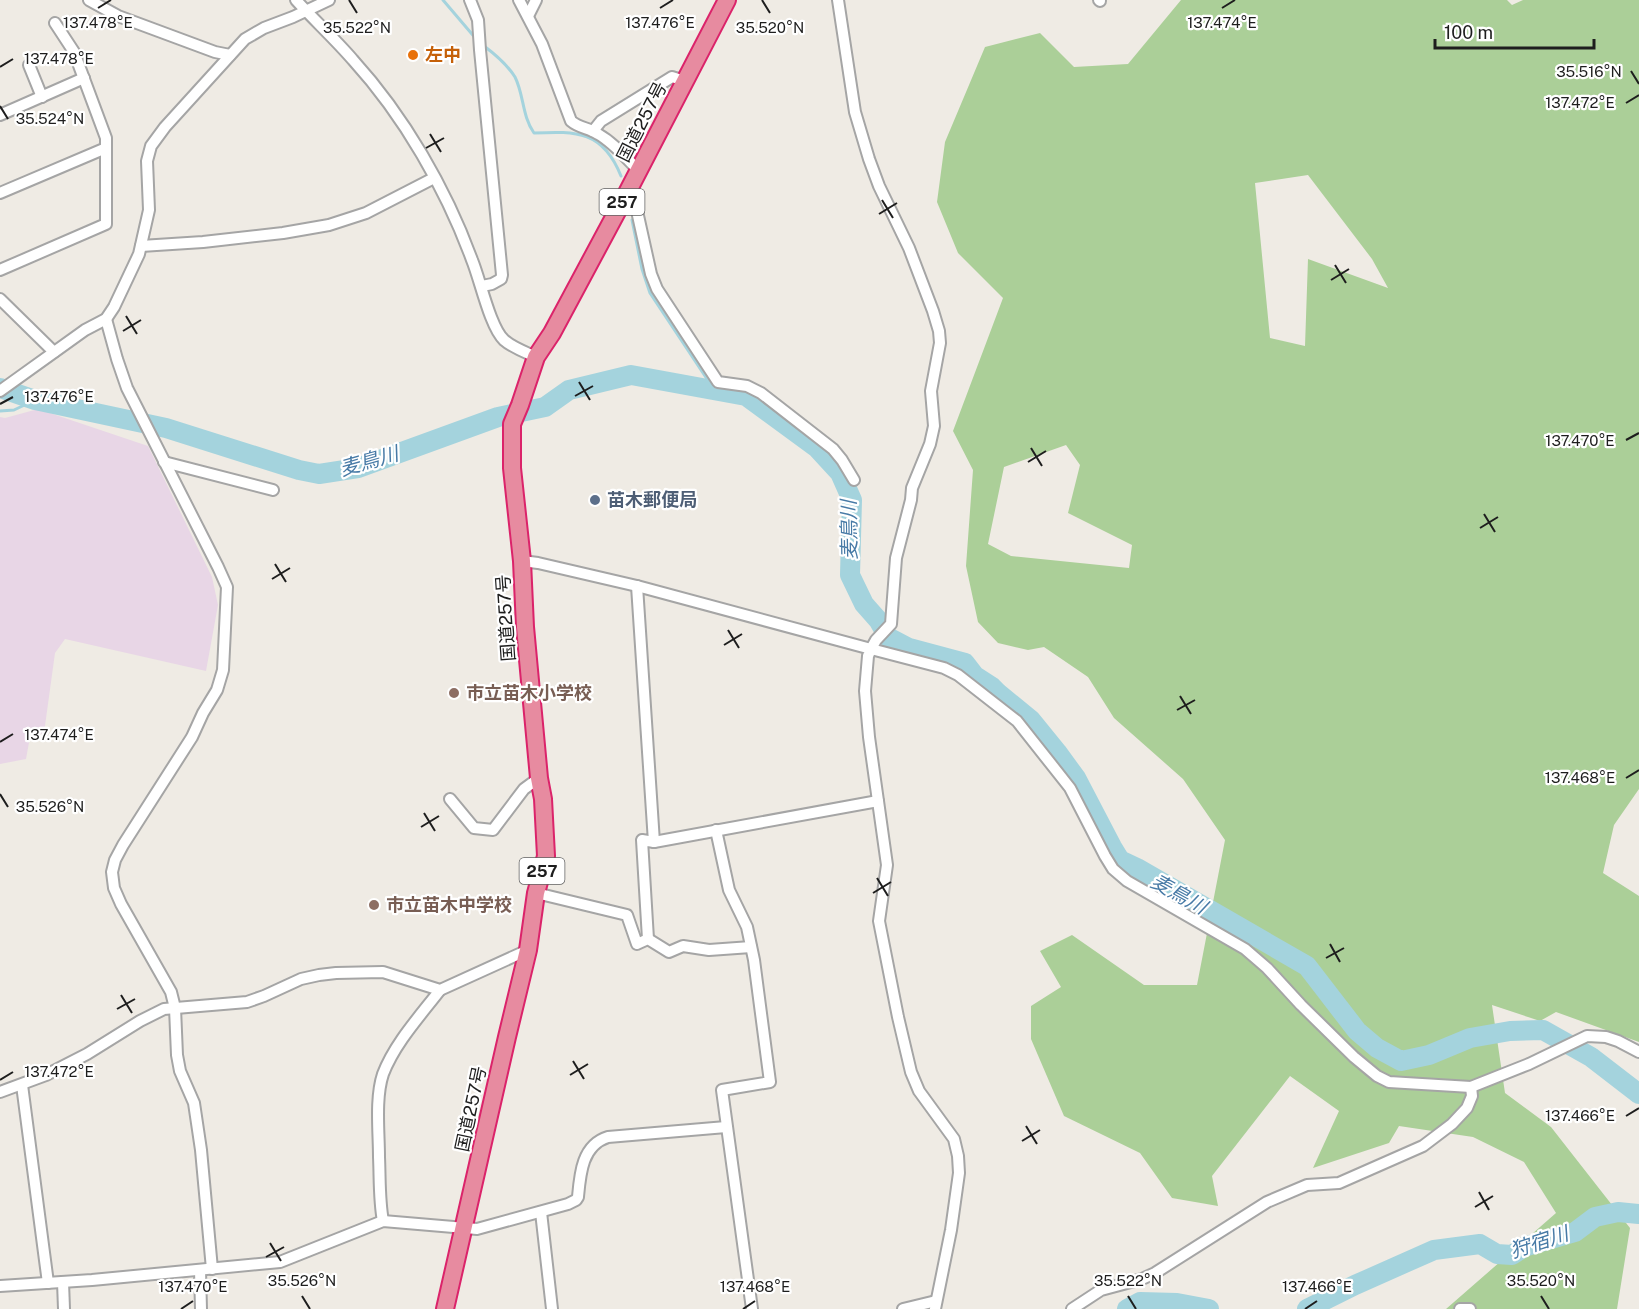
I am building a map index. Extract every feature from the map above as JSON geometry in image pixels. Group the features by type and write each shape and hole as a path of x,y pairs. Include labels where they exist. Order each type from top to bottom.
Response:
{"highway":[{"name":"国道257号","path":"445,1309 528,950 536,893 546,856 543,799 539,778 525,627 522,561 512,468 512,424 536,357 552,333 639,171 727,0"}],"street":[{"path":"89,0 118,16 215,52 230,55"},
{"path":"296,0 354,60 388,103 419,150 452,212 482,286 495,328 502,339 512,347 536,357"},
{"path":"0,391 85,330 106,319 124,288 139,254 149,210 147,161 151,146 165,127 245,39 264,28 329,0"},
{"path":"470,0 478,20 502,275 501,279 492,284 482,286"},
{"path":"519,0 542,44 571,121 577,126 593,131 611,143 639,171"},
{"path":"528,16 536,0"},
{"path":"838,0 855,112 869,159 909,248 933,311 940,343 931,391 934,426 930,444 912,488 896,558 891,624 873,645 868,656 865,691 869,737 887,865 879,921 898,1017 911,1072 919,1091 954,1139 958,1156 959,1173 951,1230 935,1305 903,1309"},
{"path":"0,270 106,224 106,138 74,52 55,23"},
{"path":"29,64 42,97"},
{"path":"593,131 601,121 672,77 685,81"},
{"path":"0,115 84,78"},
{"path":"0,193 106,148"},
{"path":"141,246 203,242 329,225 366,213 434,178"},
{"path":"627,193 635,202 651,274 657,289 718,382 747,386 761,393 833,449 854,480"},
{"path":"0,299 54,352"},
{"path":"106,319 127,388 227,587 223,670 217,690 192,737 123,845 112,872 114,888 171,992 175,1008 177,1055 180,1071 194,1103 201,1150 206,1269 201,1309"},
{"path":"164,462 273,490"},
{"path":"522,561 637,586 873,645 944,668 958,675 1017,721 1070,788 1113,869 1127,881 1245,949 1267,968 1354,1057 1377,1076 1389,1082 1471,1088 1529,1064 1587,1036 1606,1037 1639,1052"},
{"path":"637,586 654,842"},
{"path":"450,799 474,828 493,830 524,789 539,778"},
{"path":"648,939 642,840 654,842 878,801"},
{"path":"716,831 729,890 747,927 770,1082 722,1090 752,1309"},
{"path":"536,893 627,915 637,944 648,939"},
{"path":"648,939 669,952 682,946 709,950 751,947"},
{"path":"383,1221 378,1118 383,1074 398,1046 440,990 528,950"},
{"path":"0,1092 46,1075 87,1054 140,1020 164,1009 247,1002 301,979 336,973 383,972 440,990"},
{"path":"22,1085 48,1282"},
{"path":"1072,1309 1101,1290 1142,1279 1155,1273 1267,1202 1307,1185 1339,1183 1423,1146 1452,1124 1467,1108 1472,1096 1471,1088"},
{"path":"0,1286 280,1262 383,1221 477,1229 576,1200 583,1164 590,1151 602,1139 726,1127"},
{"path":"541,1212 552,1309"},
{"path":"63,1282 64,1309"},
{"path":"1460,1309 1470,1309"}],"shaded area":[{"path":"38,409 148,446 212,577 218,605 206,671 65,639 55,653 44,733 30,737 26,759 0,764 0,417 5,418"}],"green space":[{"path":"1181,0 1507,0 1512,5 1523,0 1639,0 1639,789 1614,825 1603,873 1639,896 1639,1042 1556,1012 1540,1021 1492,1005 1505,1093 1551,1127 1630,1228 1617,1309 1446,1309 1556,1213 1524,1162 1473,1137 1399,1126 1389,1143 1313,1168 1339,1111 1290,1076 1212,1176 1218,1206 1172,1198 1140,1153 1064,1116 1031,1039 1031,1006 1061,987 1040,951 1072,935 1144,985 1197,985 1225,840 1183,779 1114,718 1088,677 1044,647 1028,650 998,643 978,622 966,566 973,470 953,431 1003,298 958,253 937,202 945,142 985,47 1040,33 1074,67 1128,64","holes":["1308,175 1372,259 1388,288 1308,259 1305,346 1270,338 1255,183","1066,445 1080,465 1068,513 1132,545 1129,568 1011,556 988,544 1004,467"]}],"waterway":[{"path":"443,0 477,40"},
{"path":"484,46 501,60 515,77 527,120 534,133 563,133 587,137 606,150 621,176"},
{"path":"632,220 642,269 650,293 715,391"},
{"name":"麦鳥川","path":"0,388 35,400 166,428 299,470 319,474 358,468 498,417 545,407 569,390 631,375 746,396 817,448 840,473 852,500 850,575 864,604 879,621 888,637 909,648 965,663 975,676 992,687 1031,720 1076,778 1120,860 1307,966 1357,1031 1377,1048 1401,1061 1429,1055 1470,1038 1510,1031 1543,1030 1591,1057 1639,1094"},
{"path":"0,411 14,410 35,400"},
{"name":"狩宿川","path":"1307,1309 1434,1250 1480,1244 1497,1254 1512,1255 1524,1247 1575,1232 1595,1217 1618,1212 1639,1214"},
{"name":"狩宿川","path":"1127,1309 1140,1302 1177,1303 1209,1309"}],"place":[{"name":"左中","path":"413,55"},
{"name":"苗木郵便局","path":"595,500"},
{"name":"市立苗木小学校","path":"454,693"},
{"name":"市立苗木中学校","path":"374,905"}]}
